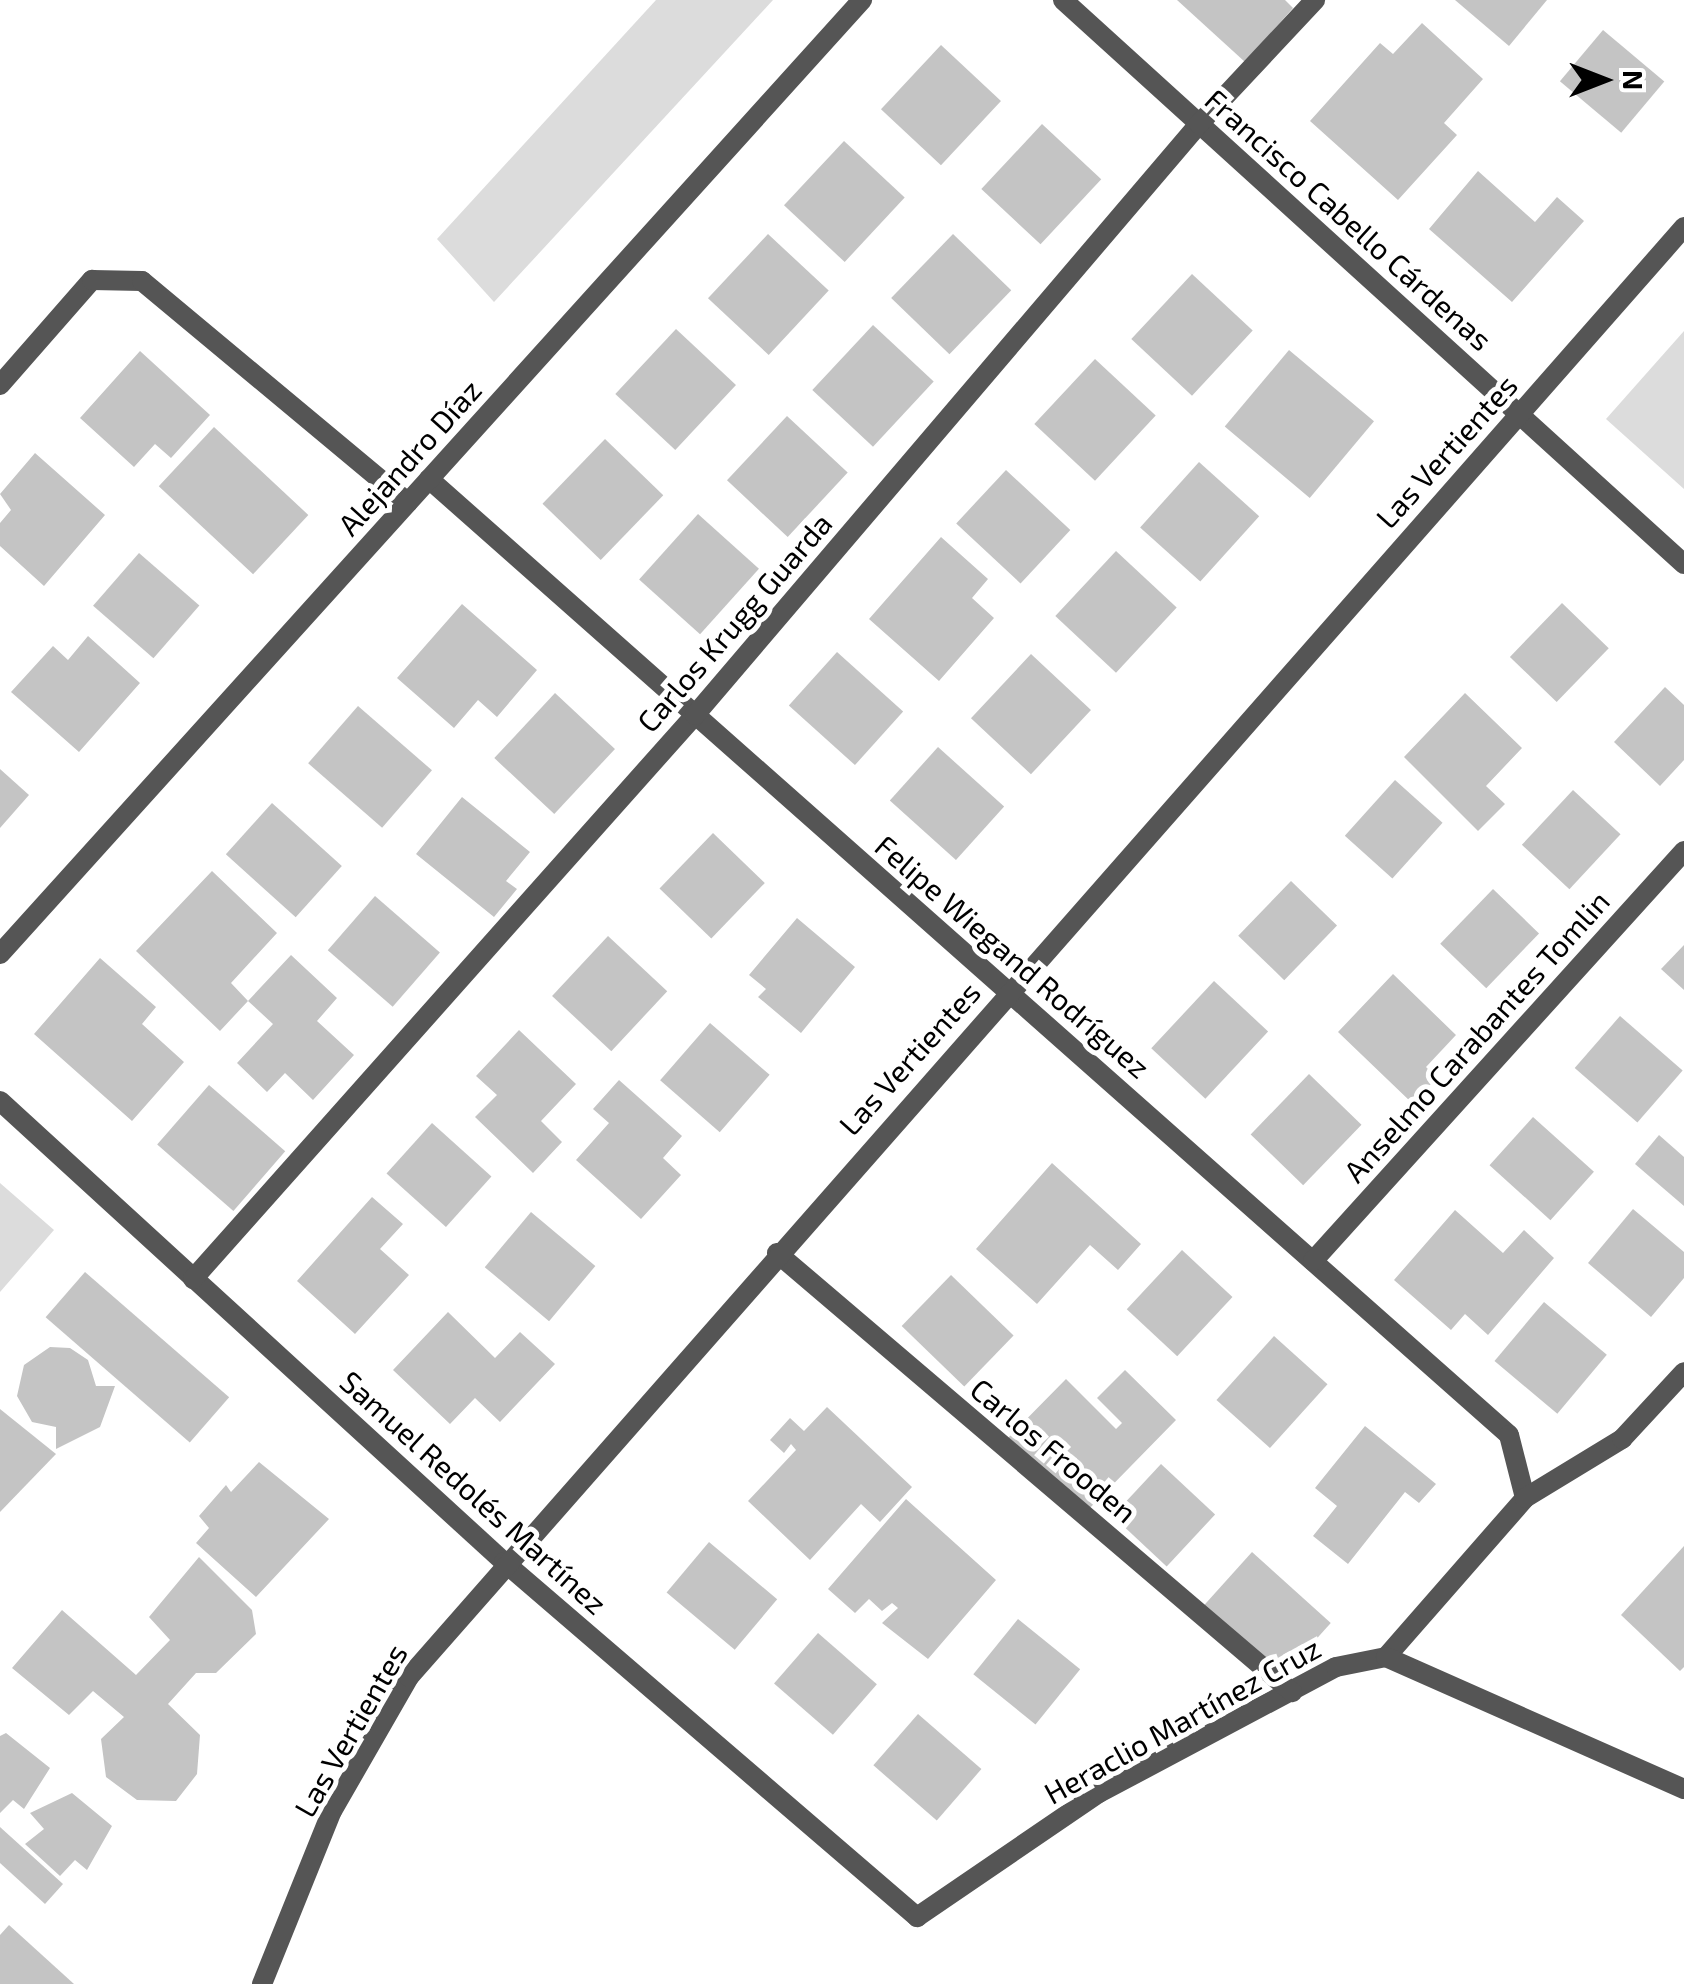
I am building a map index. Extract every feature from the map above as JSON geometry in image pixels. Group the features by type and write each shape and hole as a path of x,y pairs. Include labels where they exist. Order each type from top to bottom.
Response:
{"street":[{"name":"Alejandro Díaz","path":"0,954 862,0"},
{"name":"Francisco Cabello Cárdenas","path":"1063,0 1684,564"},
{"name":"Carlos Krugg Guarda","path":"192,1279 695,715 1200,124 1315,0"},
{"name":"Las Vertientes","path":"262,1984 332,1811 409,1677 504,1562 1684,227"},
{"path":"0,385 92,280 142,281 408,503"},
{"name":"Felipe Wiegand Rodríguez","path":"429,479 1509,1435 1525,1498"},
{"name":"Anselmo Carabantes Tomlin","path":"1314,1262 1684,851"},
{"name":"Samuel Redolés Martínez","path":"0,1101 504,1562 917,1917"},
{"name":"Carlos Frooden","path":"777,1253 1292,1692"},
{"path":"1684,1372 1622,1439 1525,1498 1386,1657 1684,1789"},
{"name":"Heraclio Martínez Cruz","path":"917,1917 1098,1793 1336,1666 1386,1657"}],"shaded area":[{"path":"656,0 773,0 494,302 437,239"},
{"path":"1684,331 1684,489 1606,419"},
{"path":"0,1183 54,1230 0,1292"}],"building":[{"path":"1177,0 1285,0 1293,8 1245,62"},
{"path":"1455,0 1547,0 1509,46"},
{"path":"1422,23 1483,79 1444,123 1457,135 1398,200 1310,121 1380,43 1393,54"},
{"path":"1603,30 1664,81 1621,133 1560,81"},
{"path":"941,45 1001,101 941,165 881,109"},
{"path":"1042,124 1101,179 1041,244 981,189"},
{"path":"844,141 905,198 845,262 784,205"},
{"path":"1478,171 1535,222 1557,197 1584,221 1512,302 1429,229"},
{"path":"768,234 829,291 769,355 708,298"},
{"path":"953,234 1011,290 949,354 891,298"},
{"path":"1192,274 1253,331 1192,396 1131,339"},
{"path":"873,325 934,382 873,447 812,390"},
{"path":"676,329 736,385 675,450 615,394"},
{"path":"1289,350 1374,421 1310,498 1225,427"},
{"path":"140,351 210,415 171,458 155,444 134,467 80,418"},
{"path":"1095,359 1156,416 1095,481 1034,424"},
{"path":"787,416 848,473 788,537 727,480"},
{"path":"214,427 308,515 253,574 159,486"},
{"path":"605,439 663,495 601,560 542,504"},
{"path":"35,453 105,515 44,586 0,546 0,523 11,510 0,494"},
{"path":"1199,462 1259,516 1200,582 1140,527"},
{"path":"1006,470 1070,530 1021,583 956,523"},
{"path":"698,514 759,569 700,634 639,579"},
{"path":"941,537 988,579 972,598 994,618 939,681 869,619"},
{"path":"1116,551 1177,608 1116,673 1055,616"},
{"path":"139,553 199,605 153,658 93,606"},
{"path":"1562,603 1609,648 1557,702 1510,657"},
{"path":"462,604 537,670 497,717 478,700 454,728 397,678"},
{"path":"88,636 140,683 79,752 11,692 53,646 68,660"},
{"path":"837,652 903,712 855,765 789,706"},
{"path":"1031,654 1091,710 1031,774 971,718"},
{"path":"1665,687 1684,705 1684,760 1660,786 1614,742"},
{"path":"555,693 615,749 554,814 494,758"},
{"path":"1465,693 1522,748 1486,786 1505,804 1478,831 1404,757"},
{"path":"358,706 432,770 382,828 308,763"},
{"path":"938,747 1004,807 956,860 890,801"},
{"path":"0,769 29,795 0,828"},
{"path":"1395,780 1443,823 1392,879 1345,836"},
{"path":"1573,790 1621,834 1569,889 1522,845"},
{"path":"462,797 530,852 506,881 517,889 494,917 416,854"},
{"path":"272,803 342,866 296,917 226,854"},
{"path":"713,833 765,883 711,938 660,888"},
{"path":"212,871 277,933 231,983 248,1001 220,1031 136,951"},
{"path":"1291,881 1337,925 1284,980 1238,936"},
{"path":"1493,889 1539,933 1486,988 1440,944"},
{"path":"375,896 440,952 393,1007 328,950"},
{"path":"797,918 855,967 801,1033 758,997 766,989 749,975"},
{"path":"608,936 667,991 611,1051 552,996"},
{"path":"1684,945 1684,990 1661,969"},
{"path":"291,955 337,998 317,1021 354,1055 313,1100 285,1073 267,1092 237,1063 273,1024 248,1001"},
{"path":"100,958 156,1007 142,1024 184,1062 132,1121 34,1034"},
{"path":"1393,974 1456,1035 1426,1067 1437,1078 1412,1103 1338,1032"},
{"path":"1214,981 1268,1031 1205,1099 1151,1048"},
{"path":"1620,1016 1683,1070 1637,1123 1575,1068"},
{"path":"710,1023 770,1075 720,1132 660,1080"},
{"path":"519,1030 576,1084 541,1121 562,1142 533,1173 475,1117 497,1095 476,1076"},
{"path":"1309,1074 1362,1125 1303,1185 1251,1134"},
{"path":"619,1080 682,1136 663,1158 681,1175 641,1219 576,1160 609,1123 593,1109"},
{"path":"209,1085 285,1151 233,1211 157,1145"},
{"path":"1533,1117 1594,1172 1550,1220 1490,1165"},
{"path":"432,1123 491,1177 446,1227 386,1174"},
{"path":"1659,1135 1684,1157 1684,1206 1635,1164"},
{"path":"1052,1163 1141,1244 1118,1270 1090,1245 1037,1304 976,1249"},
{"path":"372,1197 403,1224 380,1249 409,1275 355,1334 297,1281"},
{"path":"1633,1209 1684,1252 1684,1278 1651,1317 1588,1263"},
{"path":"1455,1210 1503,1253 1524,1230 1554,1258 1488,1335 1465,1314 1451,1330 1394,1280"},
{"path":"531,1212 595,1266 549,1321 485,1267"},
{"path":"1182,1250 1232,1297 1177,1356 1127,1309"},
{"path":"85,1272 229,1397 190,1443 46,1317"},
{"path":"951,1275 1014,1335 964,1387 902,1326"},
{"path":"1544,1302 1607,1355 1557,1414 1495,1361"},
{"path":"448,1312 495,1358 520,1332 555,1364 500,1422 475,1398 450,1424 393,1370"},
{"path":"1274,1336 1328,1384 1270,1448 1216,1400"},
{"path":"50,1347 70,1348 88,1360 96,1386 115,1386 100,1427 56,1449 56,1427 32,1422 17,1396 24,1365"},
{"path":"1125,1370 1176,1420 1084,1514 1008,1438 1066,1379 1116,1429 1122,1423 1097,1398"},
{"path":"827,1407 912,1487 880,1522 861,1504 810,1560 748,1501 796,1450 791,1444 784,1453 770,1440 790,1418 804,1431"},
{"path":"0,1409 56,1454 0,1512"},
{"path":"1365,1426 1436,1484 1419,1503 1405,1492 1348,1564 1313,1536 1337,1506 1315,1488"},
{"path":"259,1462 329,1519 256,1597 196,1543 209,1528 199,1516 226,1485 231,1492"},
{"path":"1161,1464 1215,1514 1167,1566 1113,1516"},
{"path":"906,1499 996,1580 928,1659 882,1623 898,1608 892,1603 882,1611 869,1599 855,1613 828,1589"},
{"path":"709,1542 777,1599 735,1650 667,1593"},
{"path":"1684,1546 1684,1667 1680,1671 1621,1615"},
{"path":"1252,1552 1331,1623 1280,1679 1201,1608"},
{"path":"199,1557 252,1610 256,1634 216,1673 196,1673 168,1704 200,1735 197,1774 176,1801 137,1800 106,1777 101,1739 124,1717 93,1691 69,1715 12,1668 62,1610 136,1675 170,1640 149,1617"},
{"path":"1018,1619 1080,1669 1035,1725 973,1674"},
{"path":"818,1633 877,1684 833,1735 774,1684"},
{"path":"918,1714 981,1769 937,1820 873,1765"},
{"path":"6,1733 50,1768 24,1809 13,1800 0,1813 0,1736"},
{"path":"72,1793 112,1826 87,1870 75,1860 60,1876 25,1844 44,1829 30,1813"},
{"path":"0,1827 63,1884 45,1904 0,1863"},
{"path":"9,1925 74,1984 0,1984 0,1935"}]}
